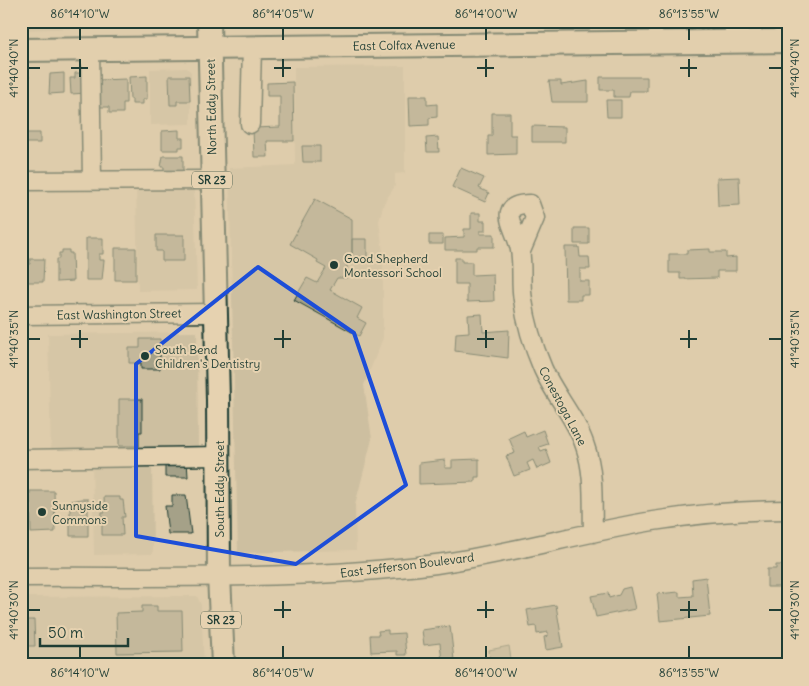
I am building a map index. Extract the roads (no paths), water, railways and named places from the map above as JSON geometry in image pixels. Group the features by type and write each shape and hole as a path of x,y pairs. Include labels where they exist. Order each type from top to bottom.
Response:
{"main road":[{"name":"North Eddy Street","path":"209,21 216,313"},
{"name":"East Colfax Avenue","path":"21,50 252,47 734,31 788,41"},
{"name":"South Eddy Street","path":"216,313 219,575 223,665"}],"street":[{"path":"250,124 252,47"},
{"path":"90,48 92,180"},
{"path":"21,181 212,180"},
{"name":"Conestoga Lane","path":"520,251 523,300 535,349 543,370 578,428 585,446 591,474 593,533"},
{"name":"East Washington Street","path":"21,315 216,313"},
{"path":"21,459 219,456"},
{"name":"East Jefferson Boulevard","path":"21,577 317,575 378,570 499,554 593,533 693,516 788,510"}],"place":[{"name":"Good Shepherd Montessori School","path":"334,265"},
{"name":"South Bend Children's Dentistry","path":"145,356"},
{"name":"Sunnyside Commons","path":"42,512"}]}
